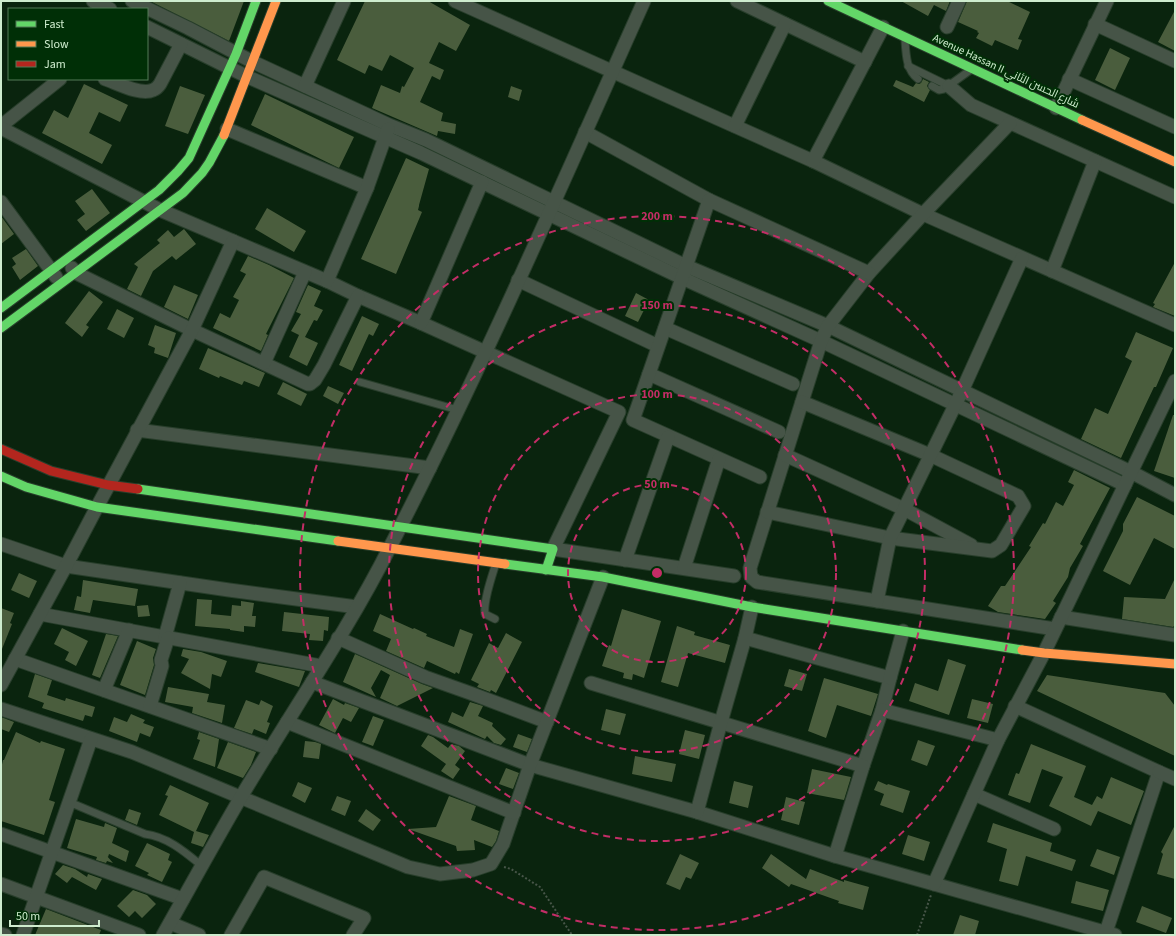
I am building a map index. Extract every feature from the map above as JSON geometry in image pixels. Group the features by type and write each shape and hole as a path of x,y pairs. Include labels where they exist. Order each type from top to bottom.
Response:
{"street":[{"path":"93,1 108,7"},
{"path":"132,1 147,8"},
{"path":"1,308 143,201 168,181 189,158 236,54 256,1"},
{"path":"1,328 184,193 202,173 227,129 276,1"},
{"path":"305,86 344,1"},
{"path":"163,935 241,797 357,607 390,548 486,352 644,1"},
{"path":"738,1 865,62"},
{"name":"Avenue Hassan II شارع الحسن الثاني","path":"828,1 1175,162"},
{"path":"947,27 960,1"},
{"path":"459,2 813,161 923,214 1175,325"},
{"path":"1056,108 1106,2"},
{"path":"148,9 236,54 305,86 482,182 548,214 684,272 828,326 1131,472 1175,495"},
{"path":"735,126 785,24"},
{"path":"1095,24 1175,61"},
{"path":"813,161 883,27"},
{"path":"148,28 248,77 387,131 426,140 554,202 684,272 821,341 1125,485"},
{"path":"108,80 140,91 152,91 160,84 181,44"},
{"path":"1069,79 1175,127"},
{"path":"59,80 1,127 160,210 327,281 618,412 553,549 546,570"},
{"path":"949,86 971,105 1175,197"},
{"path":"1010,123 869,273 828,326 821,341 750,568 751,577 757,582 1055,629"},
{"path":"227,129 368,188"},
{"path":"327,281 368,188 387,131"},
{"path":"586,132 709,200 869,273"},
{"path":"1052,271 1095,161"},
{"path":"421,323 482,182"},
{"path":"709,200 633,420 760,477"},
{"path":"1,202 60,283"},
{"path":"1,685 192,330 233,241"},
{"path":"877,601 890,538 962,391 1022,258"},
{"path":"66,260 76,273 192,330 308,384 312,383 324,365 358,296"},
{"path":"264,363 305,272"},
{"path":"518,280 658,346"},
{"path":"665,328 793,384"},
{"path":"649,374 779,432"},
{"path":"934,884 998,740 1044,653 1175,381"},
{"path":"767,512 890,538 992,551 1001,545 1024,506 1018,496 930,455 802,402"},
{"path":"137,430 430,468"},
{"path":"625,560 668,436"},
{"path":"1,449 51,471 108,485 276,510 400,526 734,576"},
{"path":"786,455 904,509 978,549"},
{"path":"684,568 719,459"},
{"path":"1,476 26,487 97,507 603,577 752,607 1044,653 1175,664"},
{"path":"1,544 66,566 357,607"},
{"path":"1,709 132,752 408,867 440,874 474,870 491,864 503,844 530,766 603,577"},
{"path":"150,706 162,666 161,660 180,583"},
{"path":"697,812 745,638 752,607"},
{"path":"40,614 321,666"},
{"path":"1061,617 1175,635"},
{"path":"104,690 129,630"},
{"path":"835,856 882,710 903,631"},
{"path":"338,638 425,677 547,722"},
{"path":"745,638 890,678"},
{"path":"15,659 271,748"},
{"path":"312,682 530,766 697,812 835,856 1111,934 1159,772"},
{"path":"591,683 863,766"},
{"path":"1015,706 1175,779"},
{"path":"882,710 998,740"},
{"path":"287,722 514,813"},
{"path":"23,935 91,739"},
{"path":"974,794 1054,829"},
{"path":"1,834 184,899"},
{"path":"231,935 264,877 364,918 353,935"},
{"path":"1,884 139,935"},
{"path":"170,922 199,935"},
{"path":"1,934 5,935"}],"lane":[{"path":"904,36 908,66 918,79"},
{"path":"908,66 949,86"},
{"path":"932,86 942,90 973,68"},
{"path":"360,382 458,410"},
{"path":"495,619 485,614 484,609 496,563"},
{"path":"69,802 172,844 202,866"}],"path":[{"path":"491,864 510,869 540,887 572,935"},
{"path":"917,935 934,884"}],"building":[{"path":"150,1 244,1 229,41"},
{"path":"365,1 428,1 470,25 456,51 439,42 429,63 444,70 440,80 432,76 420,102 443,113 441,121 456,124 455,134 438,131 437,136 372,108 381,85 400,93 402,86 404,87 414,68 390,55 382,71 369,65 365,74 337,60"},
{"path":"901,1 950,1 946,11 934,5 928,16"},
{"path":"967,1 1007,1 1030,12 1018,39 1022,40 1018,50 995,40 992,46 976,38 979,33 977,32 978,31 958,22"},
{"path":"1175,10 1175,51 1158,42"},
{"path":"1110,48 1130,58 1115,90 1095,80"},
{"path":"923,79 929,82 927,86 930,90 924,102 893,86 896,80 913,87 916,83 921,83"},
{"path":"84,84 128,105 120,122 99,112 89,133 112,145 102,164 42,133 54,110 68,118"},
{"path":"180,86 205,95 188,134 165,126"},
{"path":"511,86 522,90 519,101 508,97"},
{"path":"265,94 354,137 339,168 251,125"},
{"path":"406,158 429,169 418,210 422,212 396,274 361,259"},
{"path":"92,189 110,213 86,231 77,220 85,214 75,201"},
{"path":"267,208 306,231 294,252 255,229"},
{"path":"1,216 14,234 1,244"},
{"path":"184,229 196,244 176,260 172,256 153,271 141,296 127,289 138,267 134,264 160,243 157,240 168,230 174,237"},
{"path":"26,249 38,266 20,280 12,267 16,264 12,258"},
{"path":"248,256 294,278 266,334 268,335 261,351 213,328 220,313 230,318 239,300 233,297 246,274 240,271"},
{"path":"1175,262 1175,316 1153,307 1155,304 1153,303"},
{"path":"174,285 198,295 188,319 164,307"},
{"path":"308,285 321,291 314,306 323,310 317,321 314,320 305,337 318,343 307,366 289,357 299,335 291,331 301,314 296,312"},
{"path":"89,291 103,302 86,325 89,327 82,337 65,323"},
{"path":"636,293 649,300 638,322 625,316"},
{"path":"117,309 134,318 124,338 107,329"},
{"path":"362,316 379,324 373,336 369,334 352,371 339,365"},
{"path":"155,325 176,333 168,358 154,353 155,348 148,345"},
{"path":"1136,332 1173,348 1156,387 1154,387 1121,458 1081,439 1095,408 1108,414 1132,361 1125,357"},
{"path":"208,348 265,373 259,387 244,381 242,385 220,376 219,378 199,369"},
{"path":"283,382 307,394 301,406 277,394"},
{"path":"328,386 344,393 338,404 323,396"},
{"path":"1173,415 1175,415 1175,478 1154,471"},
{"path":"1074,470 1110,488 1080,544 1083,546 1070,568 1068,577 1053,601 1056,603 1045,619 998,612 988,606 1001,586 1005,586 1031,547 1029,546 1043,523 1045,524 1056,502 1063,506 1074,485 1068,482"},
{"path":"1137,497 1175,516 1175,549 1154,538 1130,585 1103,571 1123,531 1123,524"},
{"path":"19,573 37,581 29,598 11,590"},
{"path":"1175,578 1175,625 1173,627 1122,619 1124,597 1165,599"},
{"path":"83,580 138,589 135,606 93,600 90,613 74,610 77,596 81,597"},
{"path":"197,599 212,600 211,614 231,616 232,605 241,606 241,601 254,603 252,616 256,616 255,627 244,626 244,632 230,629 195,626"},
{"path":"148,605 150,616 138,617 137,606"},
{"path":"1,608 14,613 10,623 12,624 2,649"},
{"path":"622,609 661,621 644,678 633,674 632,680 623,678 624,673 602,666 609,645 611,646"},
{"path":"284,612 329,617 328,631 324,630 323,641 309,640 310,634 282,631"},
{"path":"380,614 427,634 426,636 454,647 460,629 473,634 459,674 456,672 455,674 427,661 424,668 386,651 391,639 373,631"},
{"path":"677,626 695,632 694,635 730,645 725,663 688,653 678,687 661,682"},
{"path":"62,628 88,641 76,666 65,660 69,652 54,644"},
{"path":"506,633 522,642 496,693 491,690 490,692 477,687 479,684 471,680 489,643 498,648"},
{"path":"106,634 118,636 100,678 92,675"},
{"path":"137,641 156,649 153,658 154,665 145,695 120,685"},
{"path":"183,649 201,652 227,661 221,677 212,674 210,689 181,673 189,659 181,656"},
{"path":"355,654 433,688 397,706 380,698 390,675 381,670 371,688 376,697 343,682"},
{"path":"948,659 966,665 949,715 909,701 915,683 938,691"},
{"path":"258,663 305,671 299,687 255,672"},
{"path":"789,669 807,674 802,691 784,686"},
{"path":"35,674 52,680 47,695 65,701 66,698 95,707 92,717 85,715 83,721 42,708 44,703 28,697"},
{"path":"1047,675 1165,693 1175,706 1175,756 1037,691"},
{"path":"824,678 878,694 871,716 837,705 826,738 808,731"},
{"path":"168,687 209,694 207,702 225,705 222,723 192,713 193,707 165,702"},
{"path":"333,699 344,705 345,703 359,708 351,722 343,718 335,733 319,725"},
{"path":"972,699 993,704 988,723 967,718"},
{"path":"246,700 259,705 261,700 273,706 267,722 270,723 266,734 254,729 252,734 234,728"},
{"path":"470,702 483,706 478,716 493,723 492,726 506,739 501,745 494,743 487,736 485,739 448,722 452,712 463,717"},
{"path":"606,709 626,714 620,735 601,730"},
{"path":"131,714 145,720 143,723 154,727 150,737 140,733 137,742 109,731 114,717 127,722"},
{"path":"373,716 384,720 373,746 362,742"},
{"path":"1,717 14,722 9,732 1,729"},
{"path":"685,730 705,735 699,759 679,754"},
{"path":"16,732 40,743 41,741 65,749 49,800 55,802 44,835 1,821 1,769 3,760"},
{"path":"199,732 219,739 215,767 193,759 200,740 197,739"},
{"path":"518,734 532,739 527,752 513,747"},
{"path":"428,735 448,748 451,744 459,746 465,751 455,765 460,769 453,779 441,771 446,764 421,746"},
{"path":"918,740 935,746 927,766 911,760"},
{"path":"305,741 321,744 319,759 303,757"},
{"path":"228,742 256,752 251,765 243,778 217,768"},
{"path":"1031,744 1086,766 1074,797 1092,805 1097,796 1102,799 1111,777 1144,791 1131,825 1098,811 1091,826 1049,806 1063,777 1042,769 1030,803 1008,795 1016,773 1019,774"},
{"path":"635,756 676,764 672,782 632,774"},
{"path":"506,768 519,773 513,789 499,784"},
{"path":"812,769 851,777 844,800 807,793"},
{"path":"734,781 753,786 748,808 729,803"},
{"path":"878,781 910,791 903,813 880,805 884,794 874,790"},
{"path":"298,782 312,788 305,803 292,796"},
{"path":"170,785 209,803 196,831 209,835 203,847 191,843 194,832 159,815 168,796 165,795"},
{"path":"337,796 351,801 345,816 331,810"},
{"path":"449,796 476,806 471,820 499,831 496,841 492,847 474,840 475,850 457,851 456,846 408,829 436,827"},
{"path":"786,797 805,802 799,825 781,820"},
{"path":"129,809 141,813 137,825 125,820"},
{"path":"366,809 381,820 373,831 358,821"},
{"path":"76,819 104,827 105,823 117,828 112,843 129,851 126,862 109,854 108,857 107,856 113,863 107,861 106,863 96,860 97,857 67,848"},
{"path":"993,823 1052,843 1050,851 1076,860 1072,871 1026,856 1018,886 999,881 1007,849 987,842"},
{"path":"1175,825 1175,879 1157,874 1163,854 1161,852"},
{"path":"908,835 930,842 924,861 902,854"},
{"path":"147,843 170,854 168,860 172,862 162,882 147,875 149,873 135,866"},
{"path":"1097,849 1120,857 1114,875 1090,866"},
{"path":"680,854 699,863 691,879 686,877 680,890 666,884"},
{"path":"771,854 806,879 810,869 844,882 844,880 869,887 863,910 838,903 839,901 791,884 789,887 762,868"},
{"path":"63,865 75,869 87,877 88,874 102,879 96,890 72,877 67,883 55,874"},
{"path":"1076,881 1109,890 1103,911 1071,903"},
{"path":"133,890 147,895 156,904 142,918 135,911 129,917 117,906"},
{"path":"1142,906 1172,918 1166,933 1136,922"},
{"path":"46,909 101,930 99,935 35,935"},
{"path":"960,915 979,921 975,935 953,935"}],"traffic: fast":[{"path":"1,308 159,190 189,158 236,54 256,1"},
{"path":"828,1 1082,120"},
{"path":"1,328 183,193 202,173 224,135"},
{"path":"1,476 26,487 97,507 338,541"},
{"path":"138,489 553,549 546,570"},
{"path":"505,564 603,577 752,607 1022,650"}],"traffic: slow":[{"path":"224,135 276,1"},
{"path":"1082,120 1175,162"},
{"path":"338,541 505,564"},
{"path":"1022,650 1175,664"}],"traffic: jam":[{"path":"1,449 51,471 108,485 138,489"}]}
